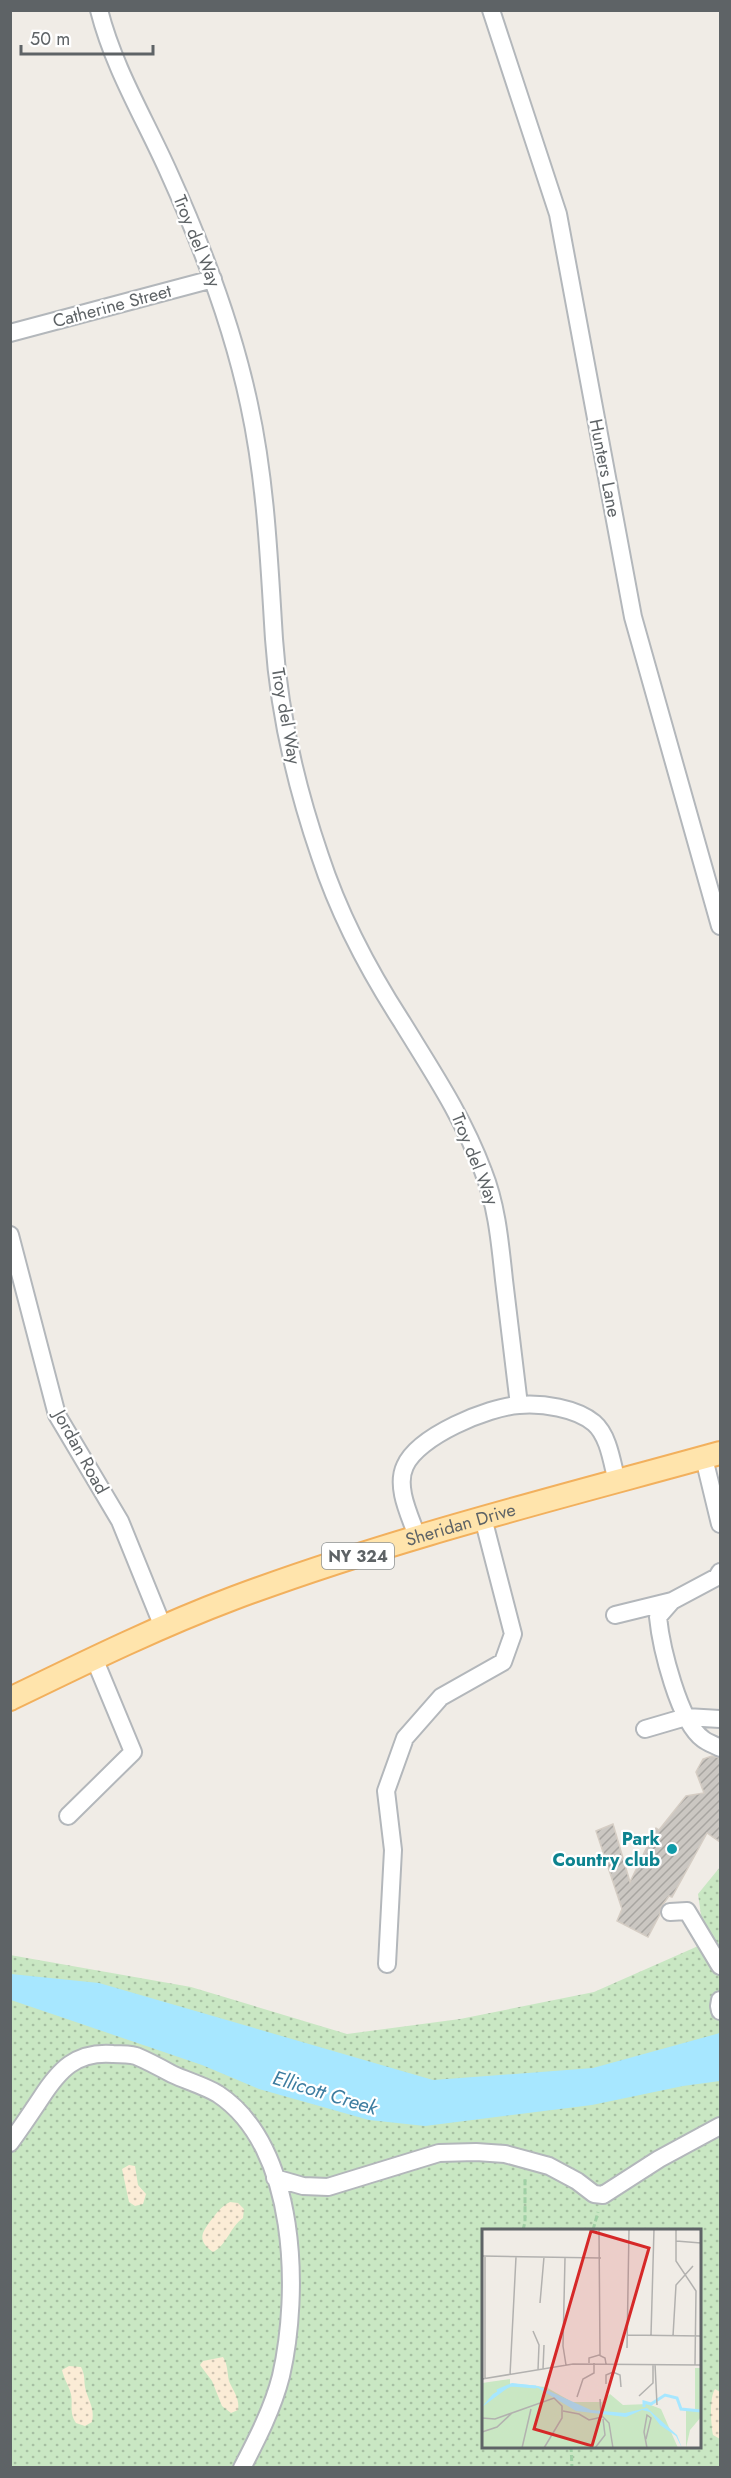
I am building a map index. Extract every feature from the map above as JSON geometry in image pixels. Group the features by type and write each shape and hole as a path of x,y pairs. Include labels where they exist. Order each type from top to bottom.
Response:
{"main road":[{"name":"Sheridan Drive","path":"10,1699 94,1658 233,1598 417,1536 712,1455"}],"street":[{"name":"Troy del Way","path":"99,10 118,69 167,169 213,279 237,355 258,454 267,515 275,650 290,753 320,858 343,912 381,986 462,1121 484,1172 496,1211 519,1405"},
{"name":"Hunters Lane","path":"491,10 558,214 633,617 720,926"},
{"name":"Catherine Street","path":"10,333 213,279"},
{"name":"Jordan Road","path":"10,1235 57,1415 120,1521 163,1628"},
{"path":"417,1536 407,1509 402,1486 404,1466 417,1449 478,1415 519,1405 562,1409 583,1415 595,1424 605,1441 617,1482"},
{"path":"712,1455 720,1524"},
{"path":"387,1964 393,1850 386,1791 405,1738 441,1697 503,1662 513,1634 483,1518"},
{"path":"615,1615 672,1601 717,1577 720,1572"},
{"path":"672,1601 658,1617 660,1635 677,1696 686,1717 702,1739 720,1748"},
{"path":"68,1816 133,1752 94,1658"},
{"path":"645,1729 686,1717 720,1719"},
{"path":"670,1911 687,1911 720,1966"},
{"path":"720,2000 720,2012"},
{"path":"10,2143 54,2078 67,2064 84,2057 105,2053 135,2056 218,2094 246,2120 266,2148 281,2196 292,2260 290,2316 281,2377 260,2434 242,2468"},
{"path":"275,2178 303,2186 328,2187 439,2153 505,2154 549,2166 577,2181 594,2194 603,2195 659,2159 720,2126"}],"path":[{"path":"523,2229 524,2189 529,2160"},
{"path":"571,2448 572,2468"}],"green space":[{"name":"Park Country club","path":"720,1867 720,2467 11,2467 10,1955 191,1987 347,2034 460,2019 594,1992 705,1943 698,1894"}],"sand":[{"path":"129,2165 135,2166 138,2185 146,2194 143,2204 135,2206 129,2202 122,2169"},
{"path":"230,2202 238,2203 244,2209 243,2218 222,2245 213,2252 204,2244 203,2232 218,2211"},
{"path":"223,2357 229,2381 238,2402 238,2410 231,2413 222,2406 212,2381 200,2365 203,2361"},
{"path":"69,2366 81,2367 83,2372 93,2412 92,2422 85,2426 76,2423 73,2416 71,2394 62,2370"},
{"path":"715,2389 720,2392 720,2439 713,2435 712,2425 711,2405"}],"water":[{"name":"Ellicott Creek","path":"11,1974 99,1983 433,2080 593,2068 720,2033 720,2081 683,2086 592,2105 425,2126 369,2120 259,2089 202,2065 11,2000"}],"building":[{"name":"Park Country club","path":"712,1756 720,1758 720,1842 707,1833 672,1897 669,1896 661,1907 660,1914 648,1937 617,1921 622,1909 596,1831 613,1824 630,1882 656,1828 659,1830 686,1796 704,1793 696,1772 703,1759"}],"place":[{"name":"Park Country club","path":"672,1849"}]}
